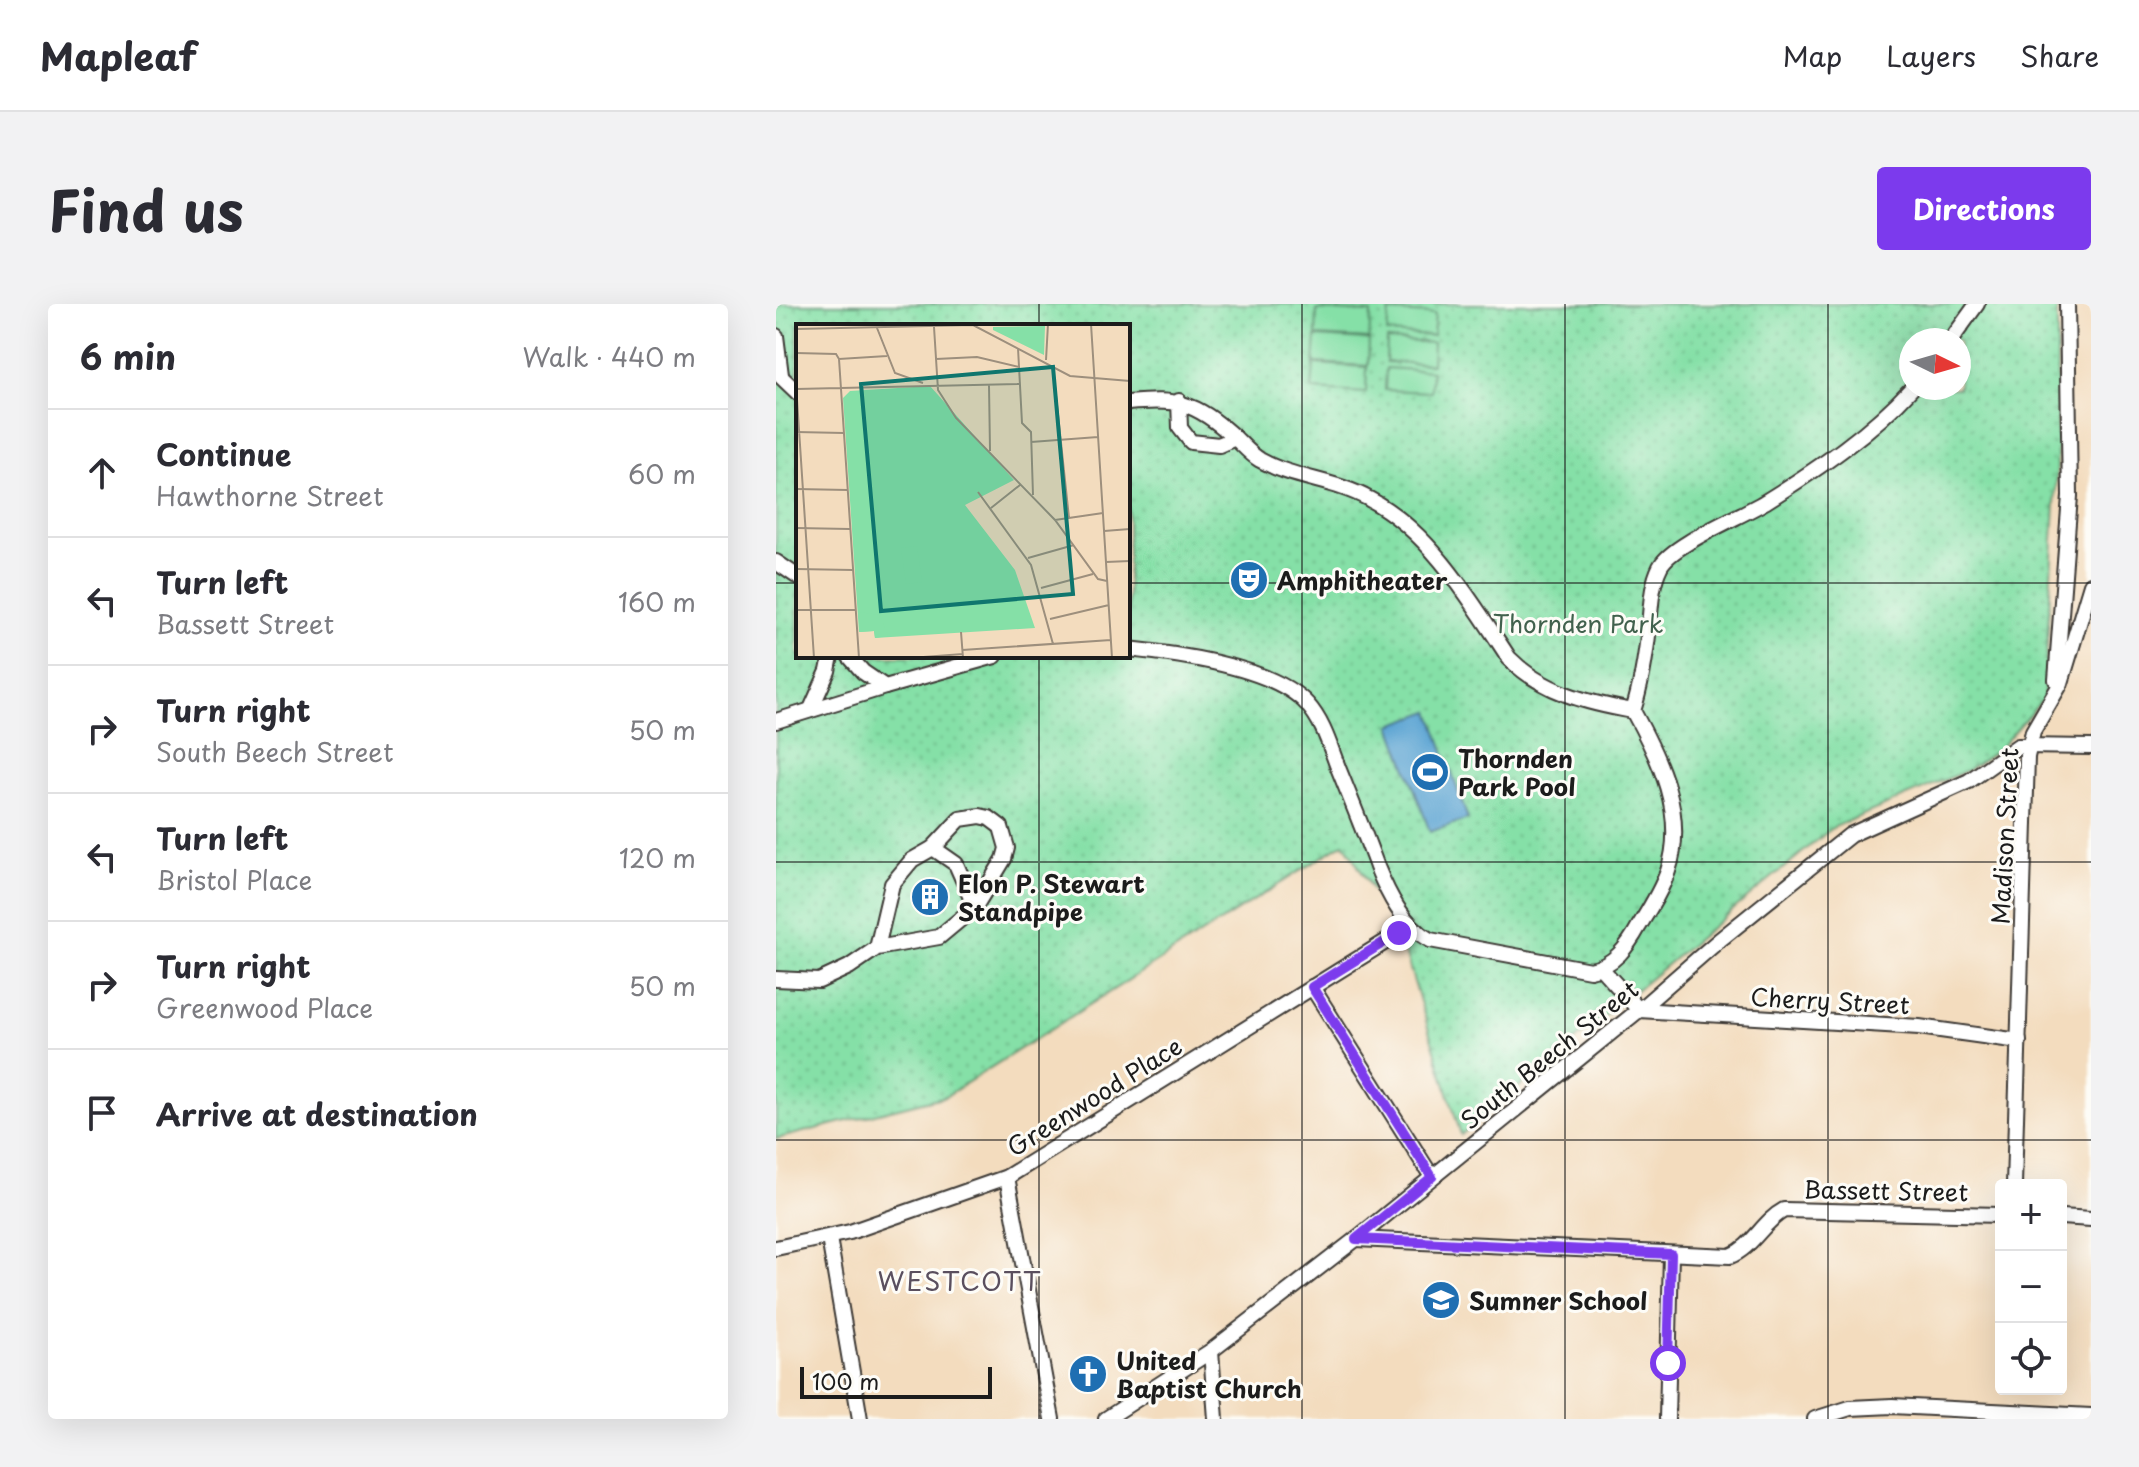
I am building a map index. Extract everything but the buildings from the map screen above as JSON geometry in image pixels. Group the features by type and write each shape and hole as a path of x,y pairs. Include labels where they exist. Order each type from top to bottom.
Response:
{"street":[{"path":"1960,328 1977,304"},
{"name":"Madison Street","path":"2014,1179 2026,773 2033,731 2054,696 2070,496 2067,304"},
{"path":"776,336 778,373 796,391"},
{"path":"1130,649 1236,668 1288,687 1307,703 1326,734 1383,881 1411,926 1430,940 1590,970 1601,968 1631,941 1669,868 1673,817 1667,782 1651,743 1633,711 1645,659 1653,590 1660,566 1677,549 1766,501 1841,451 1901,400"},
{"path":"1130,403 1179,401 1211,417 1257,459 1370,499 1397,517 1446,566 1509,658 1538,682 1559,693 1633,711"},
{"path":"1179,401 1180,428 1191,442 1219,445 1235,438"},
{"path":"776,562 796,576"},
{"path":"2054,696 2065,671 2091,584"},
{"path":"811,709 831,658"},
{"path":"851,658 863,672 885,687"},
{"path":"776,721 988,658"},
{"path":"2029,745 2091,747"},
{"name":"South Beech Street","path":"1106,1419 1211,1351 1356,1239 1850,835 1969,781 2006,752 2029,745"},
{"path":"776,979 819,981 849,967 877,948 939,937 975,907 1004,859 1007,848 1001,827 989,818 980,816 960,819 933,848 912,860 892,884 877,948"},
{"path":"933,848 956,864 975,907"},
{"name":"Greenwood Place","path":"776,1248 829,1238 1007,1177 1411,926"},
{"path":"1601,968 1639,1010"},
{"path":"1312,987 1432,1177"},
{"name":"Cherry Street","path":"1639,1010 1919,1027 2019,1041"},
{"path":"1007,1177 1052,1419"},
{"name":"Bassett Street","path":"1356,1239 1730,1256 1742,1252 1774,1215 1784,1210 1995,1215"},
{"path":"2067,1217 2091,1219"},
{"path":"829,1238 860,1419"},
{"path":"1667,1419 1671,1254"},
{"path":"1211,1351 1216,1419"},
{"path":"1815,1419 1850,1408 1892,1406 2091,1416"}],"green space":[{"name":"Thornden Park","path":"776,304 2057,304 2057,469 2044,698 2000,748 1968,770 1832,828 1461,1135 1399,933 1344,843 946,1096 776,1139"},
{"path":"1317,310 1371,313 1369,339 1316,336"},
{"path":"1389,312 1435,314 1433,336 1387,333"},
{"path":"1316,337 1369,340 1368,366 1314,363"},
{"path":"1387,340 1433,343 1432,364 1386,362"},
{"path":"1314,364 1367,367 1366,393 1312,390"},
{"path":"1386,368 1432,371 1431,392 1385,390"}],"water":[{"name":"Thornden Park Pool","path":"1430,711 1468,819 1430,832 1391,725"}],"place":[{"name":"Amphitheater","path":"1249,580"},
{"name":"Thornden Park Pool","path":"1430,772"},
{"name":"Elon P. Stewart Standpipe","path":"930,897"},
{"name":"Sumner School","path":"1441,1300"},
{"name":"United Baptist Church","path":"1088,1374"}],"district":[{"name":"WESTCOTT","path":"960,1280"}],"route":[{"path":"1399,933 1312,987 1432,1177 1356,1239 1671,1254 1668,1363"}]}
